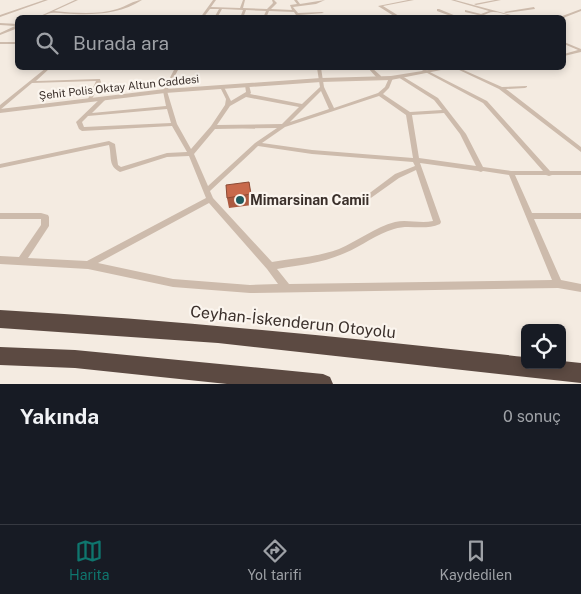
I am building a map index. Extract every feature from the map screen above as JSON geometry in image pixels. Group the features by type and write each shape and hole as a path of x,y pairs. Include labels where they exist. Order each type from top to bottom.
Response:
{"highway":[{"name":"Ceyhan-İskenderun Otoyolu","path":"0,318 92,323 314,343 581,373"},
{"path":"0,356 76,360 323,384"}],"street":[{"path":"0,16 46,0"},
{"path":"43,15 77,0"},
{"path":"49,12 102,14 128,7 141,0"},
{"path":"204,15 215,0"},
{"path":"242,15 244,0"},
{"path":"266,15 274,3 273,0"},
{"path":"295,0 299,5"},
{"path":"311,0 322,13"},
{"path":"297,14 292,5 315,4 324,0"},
{"path":"396,15 380,6 413,0"},
{"path":"454,0 511,15"},
{"path":"473,5 500,0"},
{"path":"210,8 268,10 297,14 322,13"},
{"path":"217,15 221,8"},
{"path":"504,13 534,8"},
{"path":"0,9 16,10"},
{"path":"438,10 452,15"},
{"path":"466,11 481,15 493,10"},
{"path":"566,15 581,10"},
{"path":"0,24 15,25"},
{"path":"0,34 15,26"},
{"path":"0,44 15,43"},
{"path":"566,44 581,50 566,54"},
{"path":"0,109 46,70"},
{"path":"176,70 165,91 168,107 174,124 191,154 206,192 210,199 270,266 287,289"},
{"path":"319,70 332,110"},
{"path":"372,70 379,77"},
{"path":"423,70 475,95 485,102 548,174"},
{"name":"Şehit Polis Oktay Altun Caddesi","path":"0,109 165,91 322,83 379,77 391,78 437,70"},
{"path":"461,70 501,88 581,150"},
{"path":"400,77 436,99 462,134 481,170"},
{"path":"213,126 283,126 380,94 387,88 391,78"},
{"path":"33,82 98,80 99,82 90,99"},
{"path":"206,192 257,144 283,126 322,83"},
{"path":"246,95 248,93 247,86"},
{"path":"222,87 228,99 228,105"},
{"path":"501,88 525,87"},
{"path":"380,94 409,114 445,111"},
{"path":"0,166 109,143 112,144 115,166 120,170 168,155 191,154 228,105 246,95 302,106"},
{"path":"104,98 79,122 82,129 174,124"},
{"path":"86,115 168,107"},
{"path":"270,266 322,258 395,226 406,224 427,226 435,224 438,220 417,164 409,114"},
{"path":"257,144 417,164 512,173 581,173"},
{"path":"366,198 417,164"},
{"path":"512,173 558,284"},
{"path":"88,265 210,199"},
{"path":"0,216 44,217 45,226 21,261"},
{"path":"531,216 581,216"},
{"path":"0,260 88,265 192,285 287,289 558,284 581,288"}],"building":[{"path":"249,182 251,194 227,198 226,185"}],"place":[{"name":"Mimarsinan Camii","path":"240,200"}]}
